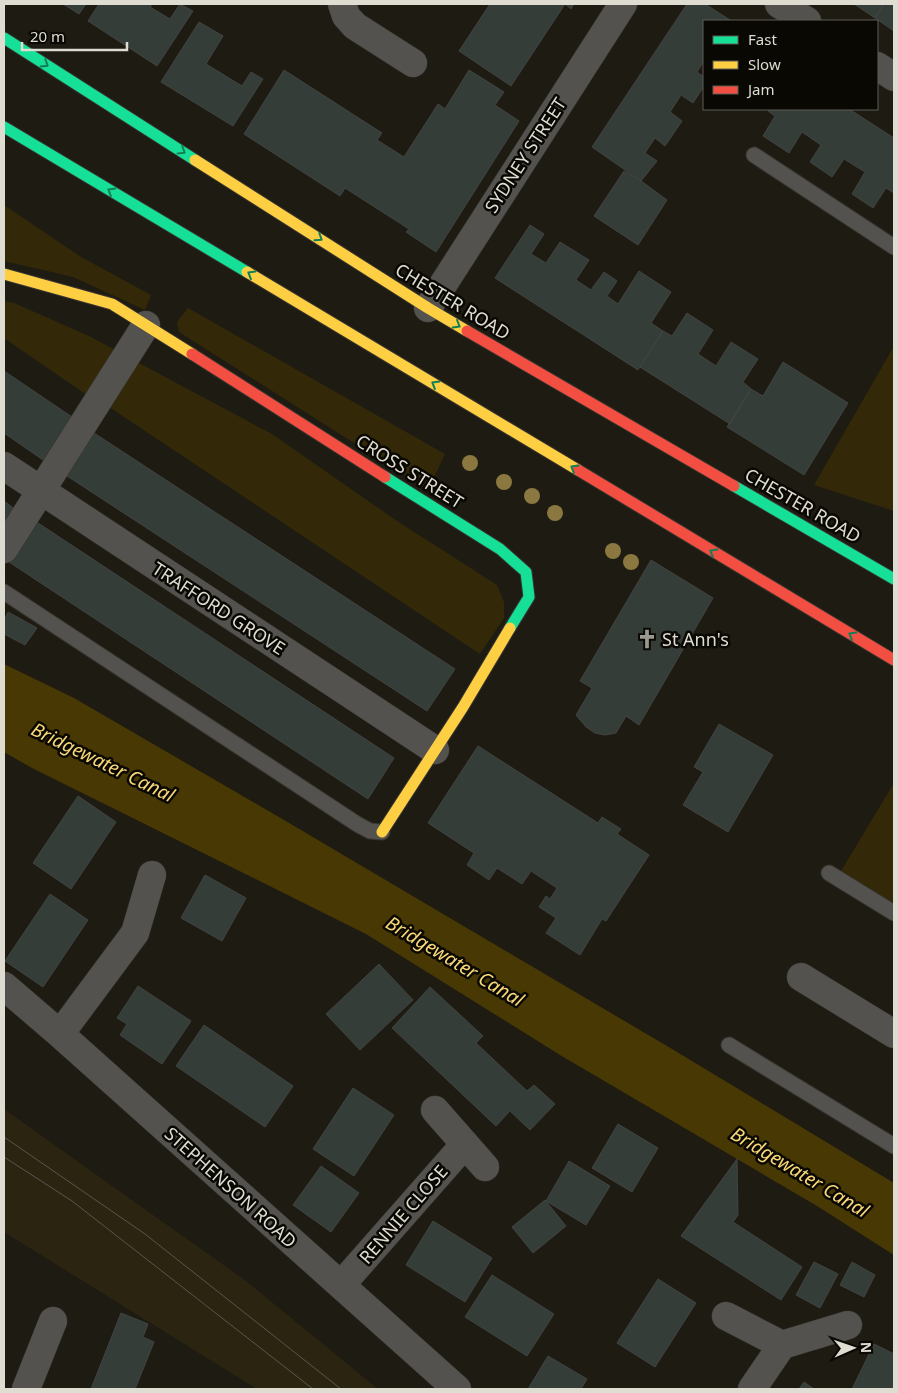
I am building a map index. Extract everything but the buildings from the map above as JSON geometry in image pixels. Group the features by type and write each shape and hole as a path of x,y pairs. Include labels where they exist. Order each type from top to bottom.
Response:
{"main road":[{"name":"CHESTER ROAD","path":"4,38 428,308 894,579"},
{"path":"4,127 894,660"},
{"name":"CROSS STREET","path":"4,274 112,304 500,549 526,572 529,597 464,707 382,832"}],"street":[{"path":"342,4 346,16 355,26 413,63"},
{"name":"SYDNEY STREET","path":"428,308 623,4"},
{"path":"780,4 805,20"},
{"path":"878,67 894,77"},
{"path":"4,550 146,326"},
{"name":"TRAFFORD GROVE","path":"4,466 435,750"},
{"path":"60,1034 135,933 152,875"},
{"path":"801,977 894,1034"},
{"name":"STEPHENSON ROAD","path":"4,986 457,1389"},
{"path":"435,1110 485,1167"},
{"name":"RENNIE CLOSE","path":"341,1285 465,1144"},
{"path":"726,1316 782,1345"},
{"path":"26,1389 53,1321"},
{"path":"752,1389 782,1345 848,1325"}],"lane":[{"path":"754,155 894,247"},
{"path":"4,592 357,824 370,831 382,832"},
{"path":"829,873 894,913"},
{"path":"728,1045 894,1146"}],"shaded area":[{"path":"4,205 81,257 151,295 145,310 73,277 4,261"},
{"path":"4,301 14,303 89,336 119,352 91,398 4,338"},
{"path":"188,308 445,454 428,490 179,332 177,322"},
{"path":"894,346 894,511 814,485"},
{"path":"137,362 272,434 397,521 497,585 504,602 504,618 480,654 109,407"},
{"path":"894,783 894,903 841,871"},
{"path":"4,1109 246,1281 378,1389 257,1389 4,1232"}],"water":[{"name":"Bridgewater Canal","path":"4,664 74,698 284,820 672,1049 894,1183 894,1255 817,1206 560,1055 366,934 32,768 4,752"}],"tram line":[{"path":"4,1137 145,1234 341,1389"},
{"path":"4,1157 72,1201 313,1389"}],"traffic: fast":[{"path":"4,38 195,160"},
{"path":"4,127 247,272"},
{"path":"385,477 500,549 526,572 529,597 510,628"},
{"path":"734,486 894,579"}],"traffic: slow":[{"path":"195,160 467,331"},
{"path":"247,272 578,470"},
{"path":"4,274 112,304 192,354"},
{"path":"382,832 463,707 510,628"}],"traffic: jam":[{"path":"467,331 734,486"},
{"path":"192,354 385,477"},
{"path":"578,470 894,660"}],"place":[{"name":"St Ann's","path":"647,639"}]}
